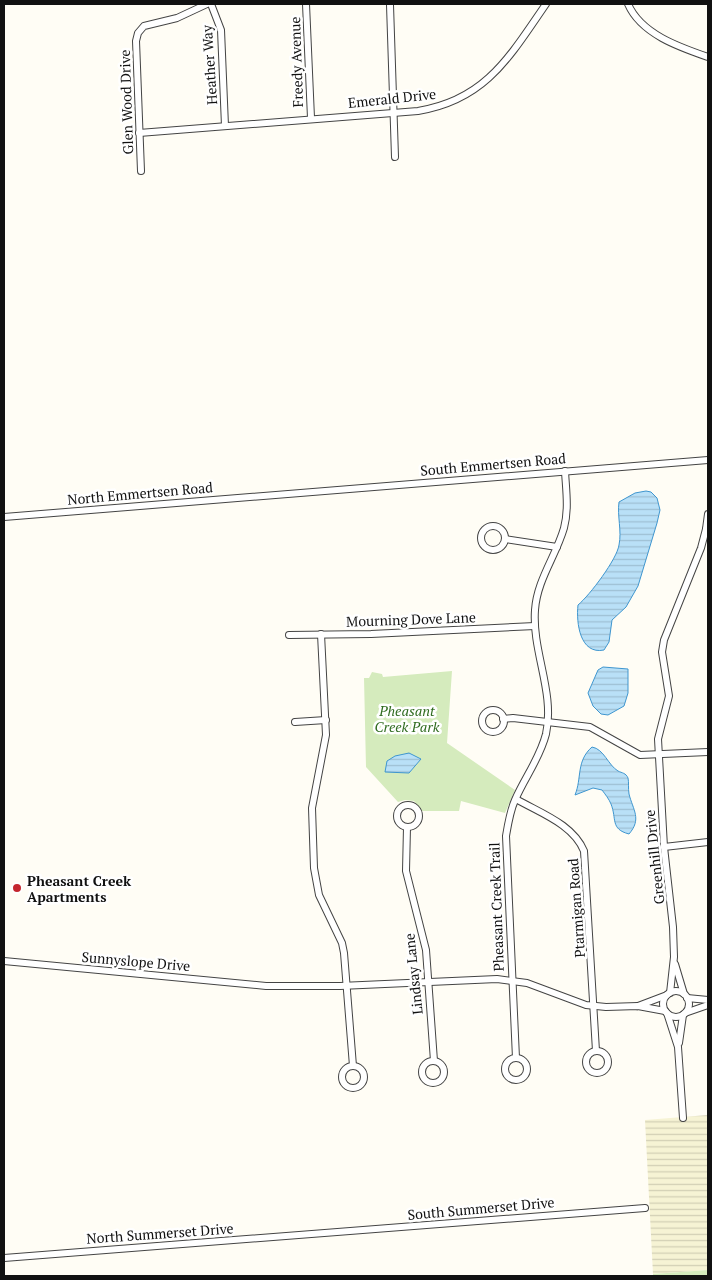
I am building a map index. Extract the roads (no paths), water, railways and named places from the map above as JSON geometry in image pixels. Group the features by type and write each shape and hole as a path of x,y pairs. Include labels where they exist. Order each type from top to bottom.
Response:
{"street":[{"name":"Glen Wood Drive","path":"140,171 136,41 138,32 148,24 177,18 209,4"},
{"name":"Heather Way","path":"209,4 221,30 225,126"},
{"name":"Freedy Avenue","path":"306,4 311,118"},
{"path":"390,4 395,157"},
{"name":"Emerald Drive","path":"139,133 394,112 431,108 446,104 480,87 508,59 546,4"},
{"path":"628,4 635,17 650,31 708,56 708,61"},
{"name":"South Emmertsen Road","path":"279,494 708,460"},
{"name":"Pheasant Creek Trail","path":"516,1058 505,846 509,819 516,799 538,757 548,722 546,694 535,626 538,592 566,516 565,471"},
{"name":"North Emmertsen Road","path":"4,517 279,494"},
{"name":"Greenhill Drive","path":"668,994 674,957 658,754 658,739 669,696 662,652 664,640 707,530 708,514"},
{"path":"505,539 556,547"},
{"name":"Mourning Dove Lane","path":"289,635 371,634 535,626"},
{"path":"321,634 326,735 312,808 314,868 319,895 342,944 348,986 353,1066"},
{"path":"503,719 590,727 640,755 708,752"},
{"path":"295,722 326,720"},
{"name":"Ptarmigan Road","path":"516,799 569,829 578,839 584,850 595,1007 596,1051"},
{"name":"Lindsay Lane","path":"407,827 406,870 424,937 434,1061"},
{"path":"664,847 708,842"},
{"name":"Greenhill Drive","path":"674,957 686,996"},
{"name":"Sunnyslope Drive","path":"4,961 266,986 348,986 512,980 595,1007 638,1006"},
{"path":"638,1006 678,991 686,996 708,1000"},
{"path":"668,994 663,1004 678,1047"},
{"path":"683,1118 678,1047 684,1014 688,1007 686,996"},
{"path":"638,1006 666,1012 673,1016 708,1005"},
{"name":"South Summerset Drive","path":"318,1234 645,1208"},
{"name":"North Summerset Drive","path":"4,1258 318,1234"}],"water":[{"path":"651,492 657,498 660,510 638,586 626,607 612,620 609,642 604,650 590,648 581,636 578,605 602,576 617,551 620,534 619,502 635,493"},
{"path":"603,667 628,669 628,693 624,706 608,715 601,714 593,706 588,693 598,670"},
{"path":"592,747 600,751 618,771 625,774 628,778 629,794 636,819 633,829 629,834 619,829 615,823 613,809 602,790 593,788 575,795 581,764"},
{"path":"409,753 421,759 409,773 385,772 387,761 395,756"}],"place":[{"name":"Pheasant Creek Apartments","path":"17,888"}],"park label":[{"name":"Pheasant Creek Park","path":"407,718"}]}
